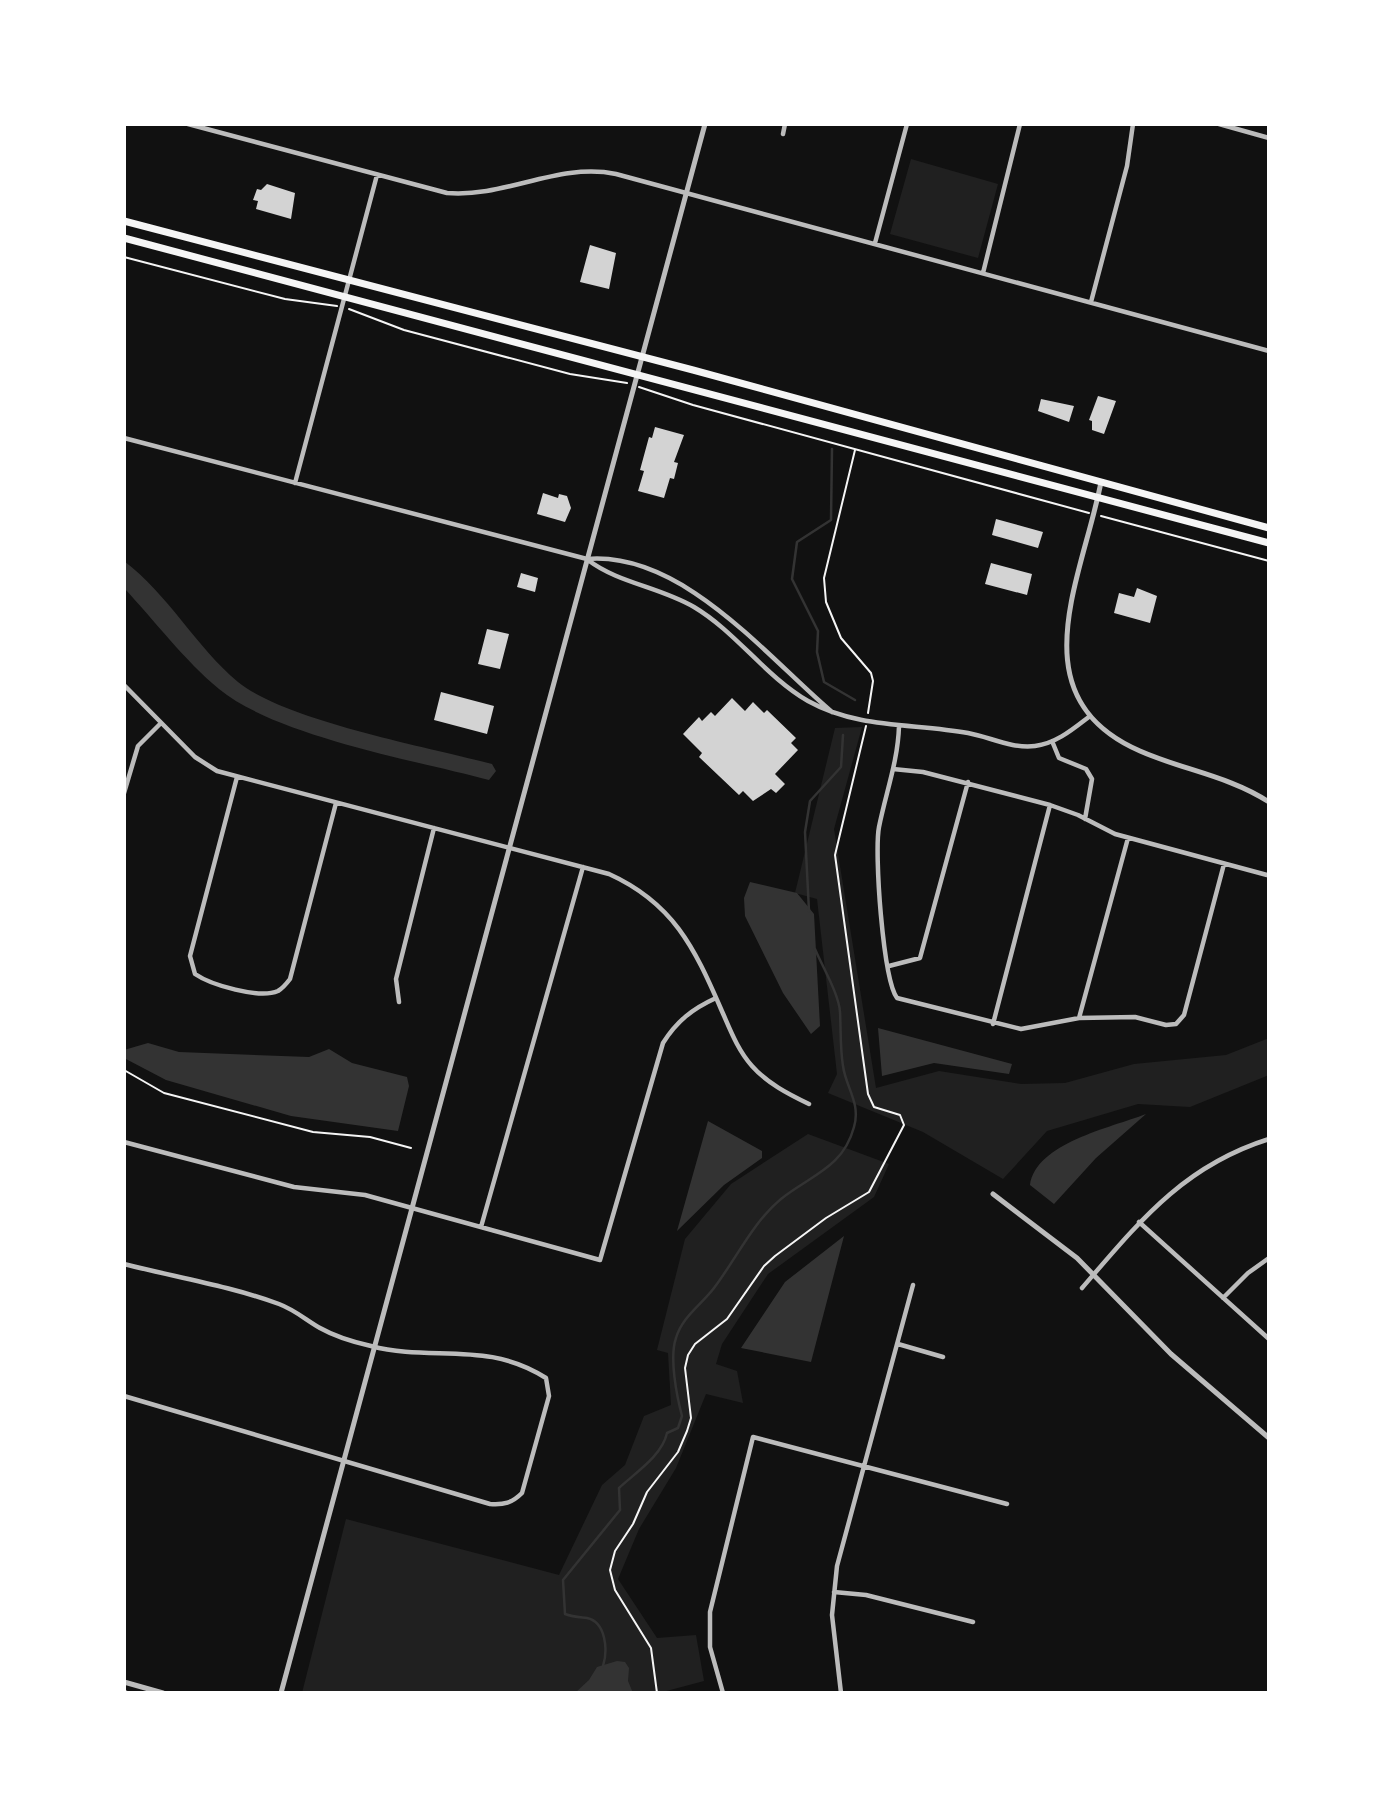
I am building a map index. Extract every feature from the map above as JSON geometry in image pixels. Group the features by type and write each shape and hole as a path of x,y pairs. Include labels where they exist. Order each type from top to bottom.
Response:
{"highway":[{"path":"124,221 641,357 1269,528"},
{"path":"124,238 1269,543"}],"street":[{"path":"188,124 377,175 461,194 587,170 616,174 1269,351"},
{"path":"281,1693 705,124"},
{"path":"783,134 785,124"},
{"path":"874,243 907,124"},
{"path":"982,272 1020,124"},
{"path":"1091,302 1127,166 1133,124"},
{"path":"1219,124 1269,138"},
{"path":"295,483 377,175"},
{"path":"124,438 587,559 605,558 652,572 702,597 832,712"},
{"path":"1101,482 1068,612 1065,642 1067,667 1090,716 1121,742 1141,752 1246,787 1269,802"},
{"path":"587,559 601,570 679,598 701,611 789,689 832,712 867,722 934,727 1021,746 1065,736 1090,716"},
{"path":"124,685 205,765 237,777 583,867 634,886 662,906 683,934 737,1044 752,1066 788,1094 809,1104"},
{"path":"124,793 138,746 161,723"},
{"path":"899,726 899,747 878,838 881,913 897,998 1021,1029 1079,1018 1135,1017 1166,1026 1176,1024 1184,1015 1224,864"},
{"path":"1052,741 1059,758 1086,769 1092,779 1085,819"},
{"path":"894,769 968,782 1050,805 1128,838 1267,875"},
{"path":"237,777 190,956 195,974 211,985 267,993 280,990 290,979 336,803"},
{"path":"889,966 920,958 968,782"},
{"path":"993,1024 1050,805"},
{"path":"399,1002 396,979 434,828"},
{"path":"1079,1018 1128,838"},
{"path":"481,1227 583,867"},
{"path":"124,1142 294,1187 365,1195 600,1260 663,1043 675,1024 697,1007 716,998"},
{"path":"1082,1288 1139,1222 1193,1173 1227,1154 1269,1139"},
{"path":"993,1194 1053,1238 1094,1275 1171,1354 1269,1438"},
{"path":"1139,1222 1269,1339"},
{"path":"1223,1298 1248,1273 1269,1258"},
{"path":"124,1264 279,1304 339,1338 374,1347 403,1353 424,1350 474,1352 531,1368 546,1378 549,1396 526,1482 516,1500 503,1505 490,1504 124,1395"},
{"path":"841,1693 834,1644 834,1592 840,1551 913,1285"},
{"path":"898,1344 943,1357"},
{"path":"723,1693 710,1647 710,1612 753,1437 1007,1503"},
{"path":"834,1592 866,1595 973,1622"},
{"path":"124,1682 163,1693"}],"path":[{"path":"124,257 285,299 342,307 436,339 570,374 620,381"},
{"path":"654,391 693,405 855,450 1269,561"},
{"path":"657,1693 651,1648 615,1590 610,1570 611,1560 633,1524 647,1492 678,1452 687,1431 691,1418 685,1368 688,1355 695,1344 727,1319 764,1266 775,1256 826,1218 869,1192 904,1125 900,1115 874,1107 868,1094 835,855 867,722 873,681 871,673 841,638 826,602 824,578 855,450"},
{"path":"124,1070 164,1093 313,1132 370,1137 411,1148"}],"shaded area":[{"path":"911,159 998,184 978,258 890,234"},
{"path":"124,561 154,589 223,668 238,682 260,696 323,721 492,764 496,771 489,780 347,745 275,720 244,706 219,689 194,666 124,588"},
{"path":"862,727 834,829 876,1088 939,1071 1021,1084 1065,1083 1134,1064 1226,1055 1269,1038 1269,1075 1190,1107 1138,1104 1047,1131 1003,1179 923,1132 828,1093 837,1074 817,899 795,893 835,728"},
{"path":"750,882 797,893 814,914 820,1026 811,1034 783,993 745,916 744,898"},
{"path":"878,1028 1012,1064 1009,1074 934,1063 882,1076"},
{"path":"148,1043 179,1052 309,1057 329,1049 352,1063 407,1077 409,1086 398,1131 291,1116 166,1080 124,1058 124,1050"},
{"path":"1146,1114 1096,1158 1054,1204 1030,1185 1035,1170 1060,1148 1077,1139"},
{"path":"708,1121 762,1151 762,1158 724,1185 677,1231"},
{"path":"808,1134 889,1164 874,1197 768,1274 722,1344 716,1364 737,1371 743,1403 706,1394 676,1468 639,1529 618,1579 657,1638 696,1635 704,1681 659,1693 302,1693 346,1519 559,1575 602,1485 625,1465 644,1416 671,1405 668,1353 657,1350 685,1239 731,1184"},
{"path":"844,1236 811,1362 741,1348 785,1282"},
{"path":"617,1661 625,1662 629,1668 628,1681 633,1693 575,1693 589,1680 597,1667"}],"building":[{"path":"267,184 295,193 291,219 256,209 258,201 253,200 257,189 261,190"},
{"path":"590,245 616,253 609,289 580,282"},
{"path":"1098,396 1116,401 1104,434 1092,430 1092,421 1089,420"},
{"path":"1041,399 1074,406 1069,422 1038,411"},
{"path":"655,427 684,435 674,462 678,463 674,479 670,478 664,498 638,491 644,471 640,470 649,437 652,438"},
{"path":"543,493 558,498 559,494 567,496 571,508 565,522 537,514"},
{"path":"996,519 1043,532 1038,548 992,535"},
{"path":"991,563 1032,574 1027,595 985,584"},
{"path":"521,573 538,578 535,592 517,587"},
{"path":"1137,588 1157,596 1150,623 1114,613 1119,593 1134,597"},
{"path":"487,629 509,634 500,669 478,664"},
{"path":"441,692 494,706 487,734 434,720"},
{"path":"732,698 745,711 753,702 764,713 767,710 796,738 791,743 798,750 775,774 785,784 776,793 771,789 753,801 743,791 739,795 699,757 702,753 683,734 699,717 702,721 711,712 715,716"}],"waterway":[{"path":"832,449 831,520 797,542 792,579 818,631 817,652 824,682 855,700"},
{"path":"809,911 805,832 810,801 841,767 843,735"},
{"path":"603,1666 605,1645 602,1631 587,1618 565,1614 563,1580 620,1510 619,1488 654,1457 667,1433 678,1428 682,1416 673,1356 676,1338 687,1317 714,1288 771,1208 834,1161 849,1141 854,1127 856,1110 843,1066 839,1005 815,949"}]}
